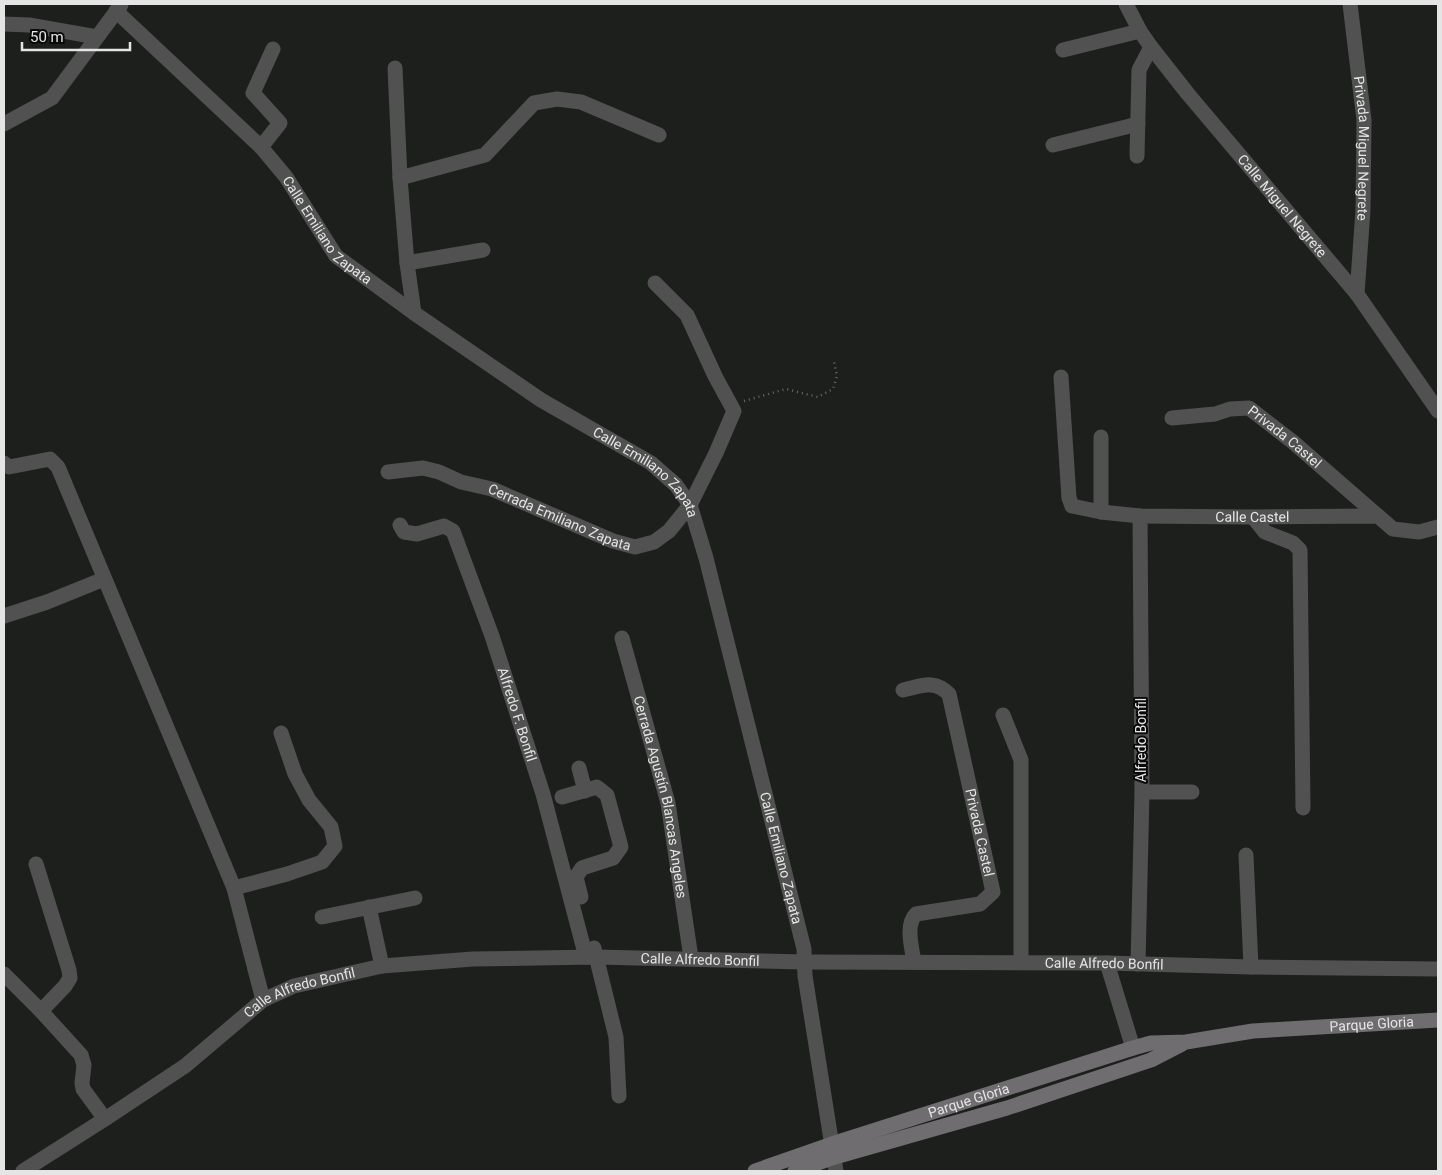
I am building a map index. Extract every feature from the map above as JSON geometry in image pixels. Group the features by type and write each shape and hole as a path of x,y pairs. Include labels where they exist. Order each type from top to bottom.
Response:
{"main road":[{"name":"Parque Gloria","path":"795,1171 1001,1090 1133,1048 1253,1031 1438,1020"},
{"name":"Parque Gloria","path":"755,1171 834,1157 1007,1108 1151,1060 1186,1042"},
{"path":"1001,1090 1007,1108"}],"street":[{"name":"Calle Miguel Negrete","path":"1126,4 1150,47 1357,294 1438,411"},
{"name":"Privada Miguel Negrete","path":"1350,4 1364,120 1363,210 1357,294"},
{"path":"4,124 52,98 119,8"},
{"name":"Calle Emiliano Zapata","path":"119,8 261,147 286,177 336,256 414,313 542,400 651,464 676,485 690,506 706,558 802,939 805,976 834,1157"},
{"path":"4,24 29,25 97,37"},
{"path":"1062,50 1140,31"},
{"path":"1137,156 1138,70 1150,47"},
{"path":"261,147 280,123 253,93 273,49"},
{"path":"395,68 400,178 407,263 414,313"},
{"path":"400,178 485,155 534,103 556,99 581,102 659,135"},
{"path":"1052,145 1138,124"},
{"path":"407,263 483,250"},
{"path":"655,283 687,315 715,376 734,411"},
{"name":"Calle Castel","path":"1061,377 1069,498 1072,506 1101,512 1140,516 1378,516"},
{"name":"Privada Castel","path":"1172,418 1215,414 1230,409 1249,408 1293,442 1378,516"},
{"name":"Cerrada Emiliano Zapata","path":"388,472 423,468 439,472 462,482 492,488 613,541 635,547 654,542 669,531 690,506 734,411"},
{"path":"1101,437 1101,512"},
{"path":"4,463 9,467 50,459 58,467 234,888 264,1000"},
{"name":"Alfredo Bonfil","path":"1138,964 1142,792 1140,516"},
{"path":"1378,516 1393,529 1419,532 1438,527"},
{"path":"1253,517 1265,532 1293,543 1300,550 1303,808"},
{"name":"Alfredo F. Bonfil","path":"400,525 404,532 417,534 444,526 453,531 492,636 543,794 591,957"},
{"path":"4,616 47,602 104,579"},
{"name":"Cerrada Agustín Blancas Angeles","path":"622,638 668,804 691,958"},
{"name":"Privada Castel","path":"903,690 931,684 943,687 949,694 993,892 980,904 916,914 913,917 910,932 914,962"},
{"path":"1002,715 1021,760 1021,962"},
{"path":"234,888 287,874 322,862 335,846 331,827 309,800 295,774 281,733"},
{"path":"579,768 585,791"},
{"path":"562,797 597,786 607,795 621,846 612,858 582,868 576,877 591,957 616,1037 619,1096"},
{"path":"1142,792 1192,792"},
{"path":"1246,855 1252,967"},
{"path":"36,864 70,978 65,986 41,1011"},
{"path":"322,917 415,898"},
{"path":"369,907 382,966"},
{"name":"Calle Alfredo Bonfil","path":"23,1171 185,1066 264,1000 294,986 382,966 473,958 591,957 804,962 1021,962 1438,969"},
{"path":"1107,963 1133,1048"},
{"path":"4,974 81,1055 84,1065 83,1089 105,1119"}],"path":[{"path":"734,411 738,404 746,400 786,389 818,397 833,389 837,376 834,362"}]}
